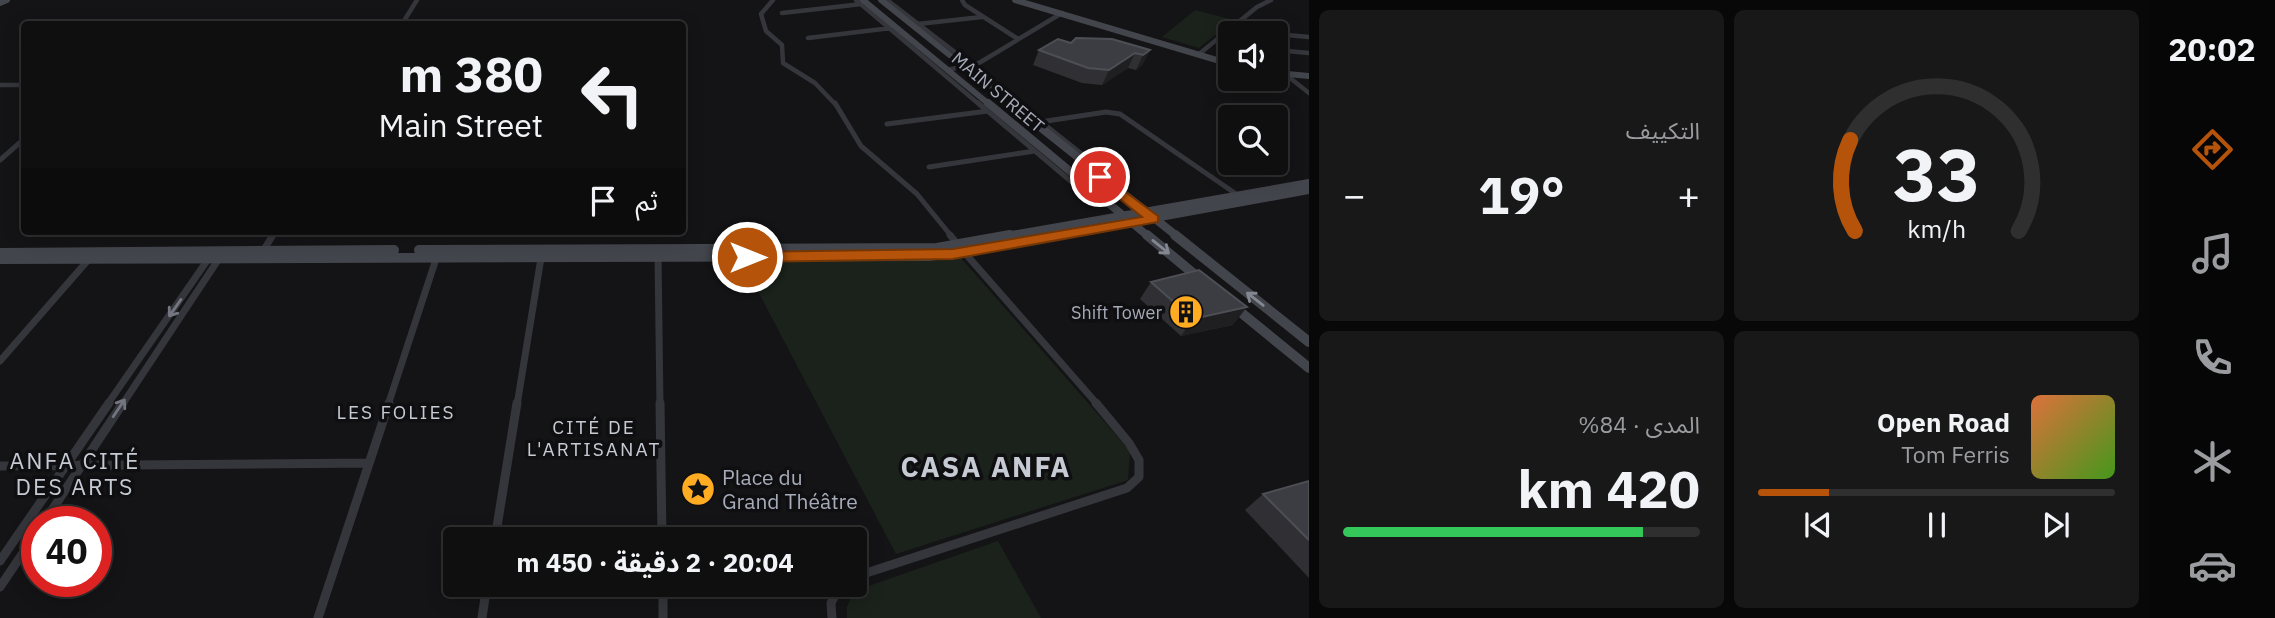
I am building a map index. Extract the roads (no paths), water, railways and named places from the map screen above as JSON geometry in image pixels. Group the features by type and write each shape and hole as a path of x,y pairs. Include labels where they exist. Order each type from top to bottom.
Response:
{"street":[{"path":"0,3 7,0"},
{"path":"404,21 417,0"},
{"path":"773,0 761,14 766,31 782,46 783,63 815,83 834,100 860,146 916,194 961,249 1059,358 1129,443 1139,460 1139,477 1127,488 867,573"},
{"name":"MAIN STREET","path":"881,0 1309,342"},
{"path":"887,0 955,52 957,55 954,57"},
{"path":"962,0 963,4 1018,39"},
{"path":"1015,0 1218,58"},
{"path":"1025,0 1044,2 1200,53"},
{"path":"1242,21 1271,0"},
{"path":"782,13 860,1 1084,192 1105,201"},
{"name":"MAIN STREET","path":"860,1 1207,284"},
{"path":"947,70 979,63 1062,13"},
{"path":"919,24 982,17"},
{"path":"808,38 891,28"},
{"path":"1288,35 1309,37 1306,30"},
{"path":"1200,53 1218,41"},
{"path":"1288,51 1309,53"},
{"path":"1288,72 1309,74"},
{"path":"1288,74 1309,74"},
{"path":"1288,76 1309,93"},
{"path":"976,77 991,83 1122,186 1122,194"},
{"path":"0,85 21,85"},
{"path":"887,124 988,111"},
{"path":"1041,122 1106,112 1120,114 1240,195"},
{"path":"0,160 21,142"},
{"path":"929,167 1035,150"},
{"path":"1150,216 1240,195 1309,183"},
{"path":"0,259 89,259 263,251 438,253 541,258 918,256 1309,190"},
{"path":"263,251 273,235"},
{"path":"0,253 216,255 961,249"},
{"path":"318,618 438,253"},
{"path":"55,506 216,255"},
{"path":"0,561 216,255"},
{"path":"658,257 662,527"},
{"path":"497,527 541,258"},
{"path":"0,361 89,259"},
{"path":"1227,301 1309,368"},
{"path":"0,466 369,463"},
{"path":"0,587 21,556"},
{"path":"482,618 485,597"},
{"path":"663,597 663,618"},
{"path":"832,618 831,603 834,597"}],"place":[{"name":"Shift Tower","path":"1186,312"},
{"name":"Place du Grand Théâtre","path":"698,489"}],"district":[{"name":"LES FOLIES","path":"396,412"},
{"name":"CITÉ DE L'ARTISANAT","path":"594,438"},
{"name":"CASA ANFA","path":"986,466"},
{"name":"ANFA CITÉ DES ARTS","path":"75,473"}]}
